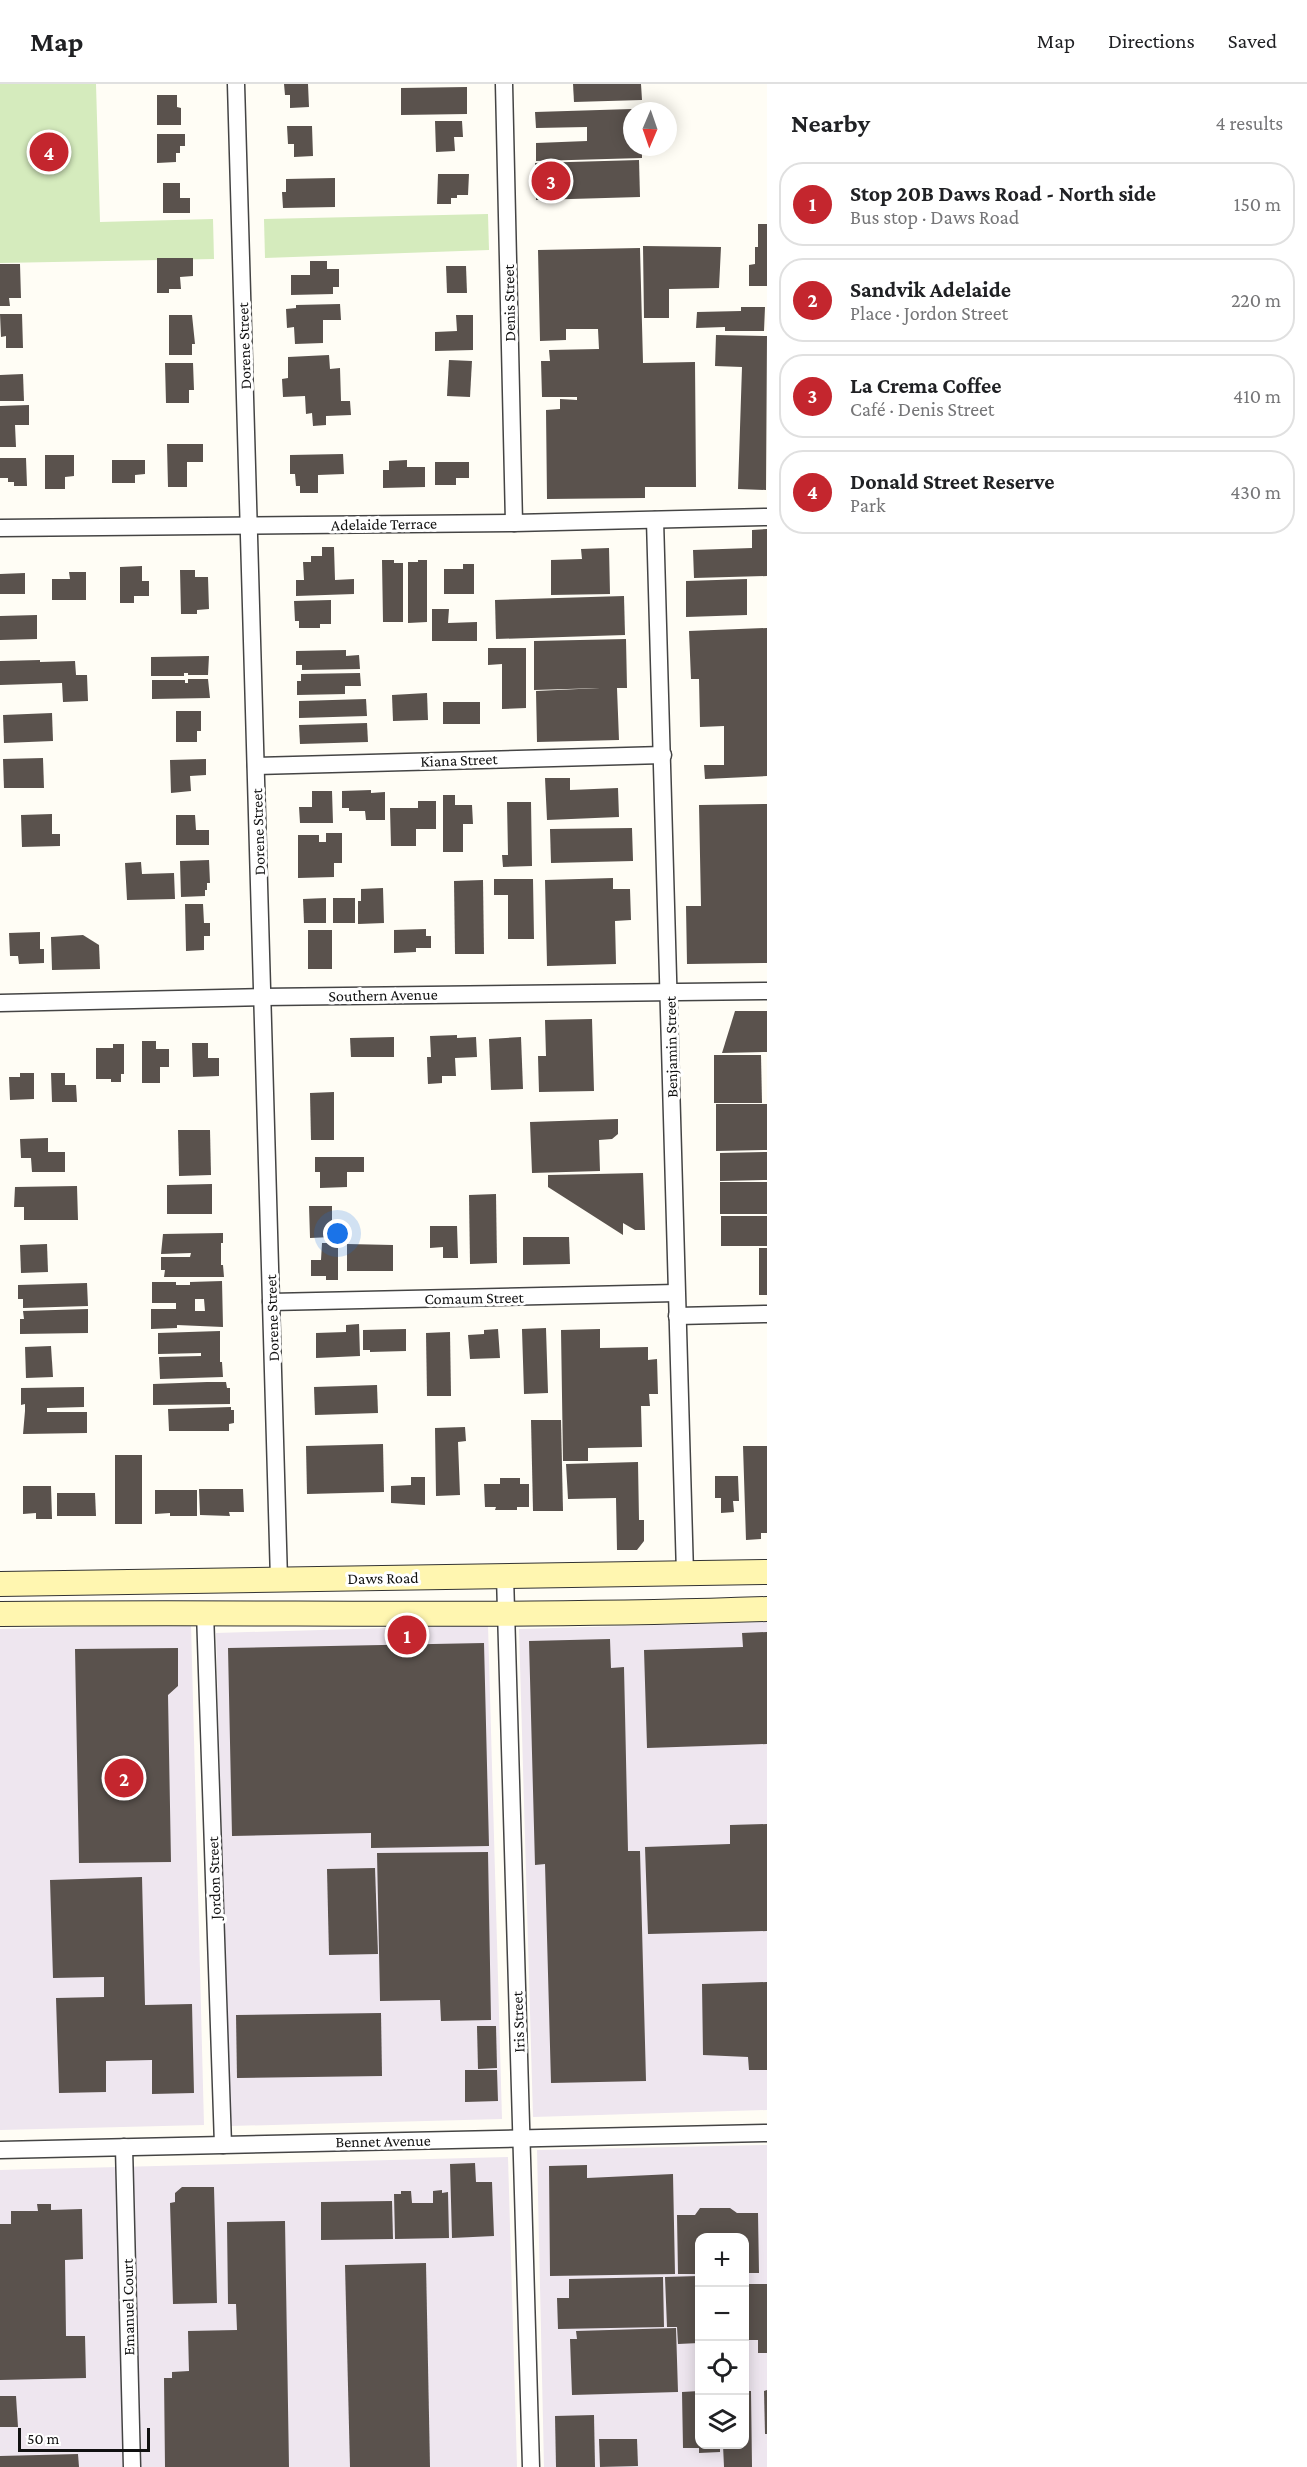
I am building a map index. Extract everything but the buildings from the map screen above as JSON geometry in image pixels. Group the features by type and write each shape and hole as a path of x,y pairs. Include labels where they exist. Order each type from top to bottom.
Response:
{"main road":[{"name":"Daws Road","path":"0,1584 767,1572"},
{"name":"Daws Road","path":"0,1614 205,1612 506,1614 767,1609"}],"street":[{"name":"Dorene Street","path":"236,84 279,1580"},
{"name":"Denis Street","path":"504,84 514,523"},
{"name":"Adelaide Terrace","path":"0,528 767,518"},
{"name":"Benjamin Street","path":"655,520 685,1574"},
{"name":"Kiana Street","path":"256,766 663,754"},
{"name":"Southern Avenue","path":"0,1003 262,997 767,991"},
{"name":"Comaum Street","path":"271,1302 676,1293"},
{"path":"677,1316 767,1314"},
{"name":"Iris Street","path":"505,1576 531,2467"},
{"name":"Jordon Street","path":"205,1612 224,2145"},
{"name":"Bennet Avenue","path":"0,2150 767,2133"},
{"name":"Emanuel Court","path":"124,2147 132,2467"}],"shaded area":[{"path":"767,1622 767,2110 533,2117 519,1629"},
{"path":"191,1624 204,2125 0,2130 0,1629"},
{"path":"488,1625 502,2119 230,2126 216,1633"},
{"path":"767,2145 767,2467 544,2467 537,2150"},
{"path":"508,2157 517,2467 0,2467 0,2170"}],"green space":[{"path":"0,84 96,84 100,222 213,219 214,259 0,263"},
{"path":"488,214 489,250 265,258 264,219"}],"place":[{"name":"Donald Street Reserve","path":"49,152"},
{"name":"La Crema Coffee","path":"551,181"},
{"name":"Stop 20B Daws Road - North side","path":"407,1635"},
{"name":"Sandvik Adelaide","path":"124,1778"}]}
